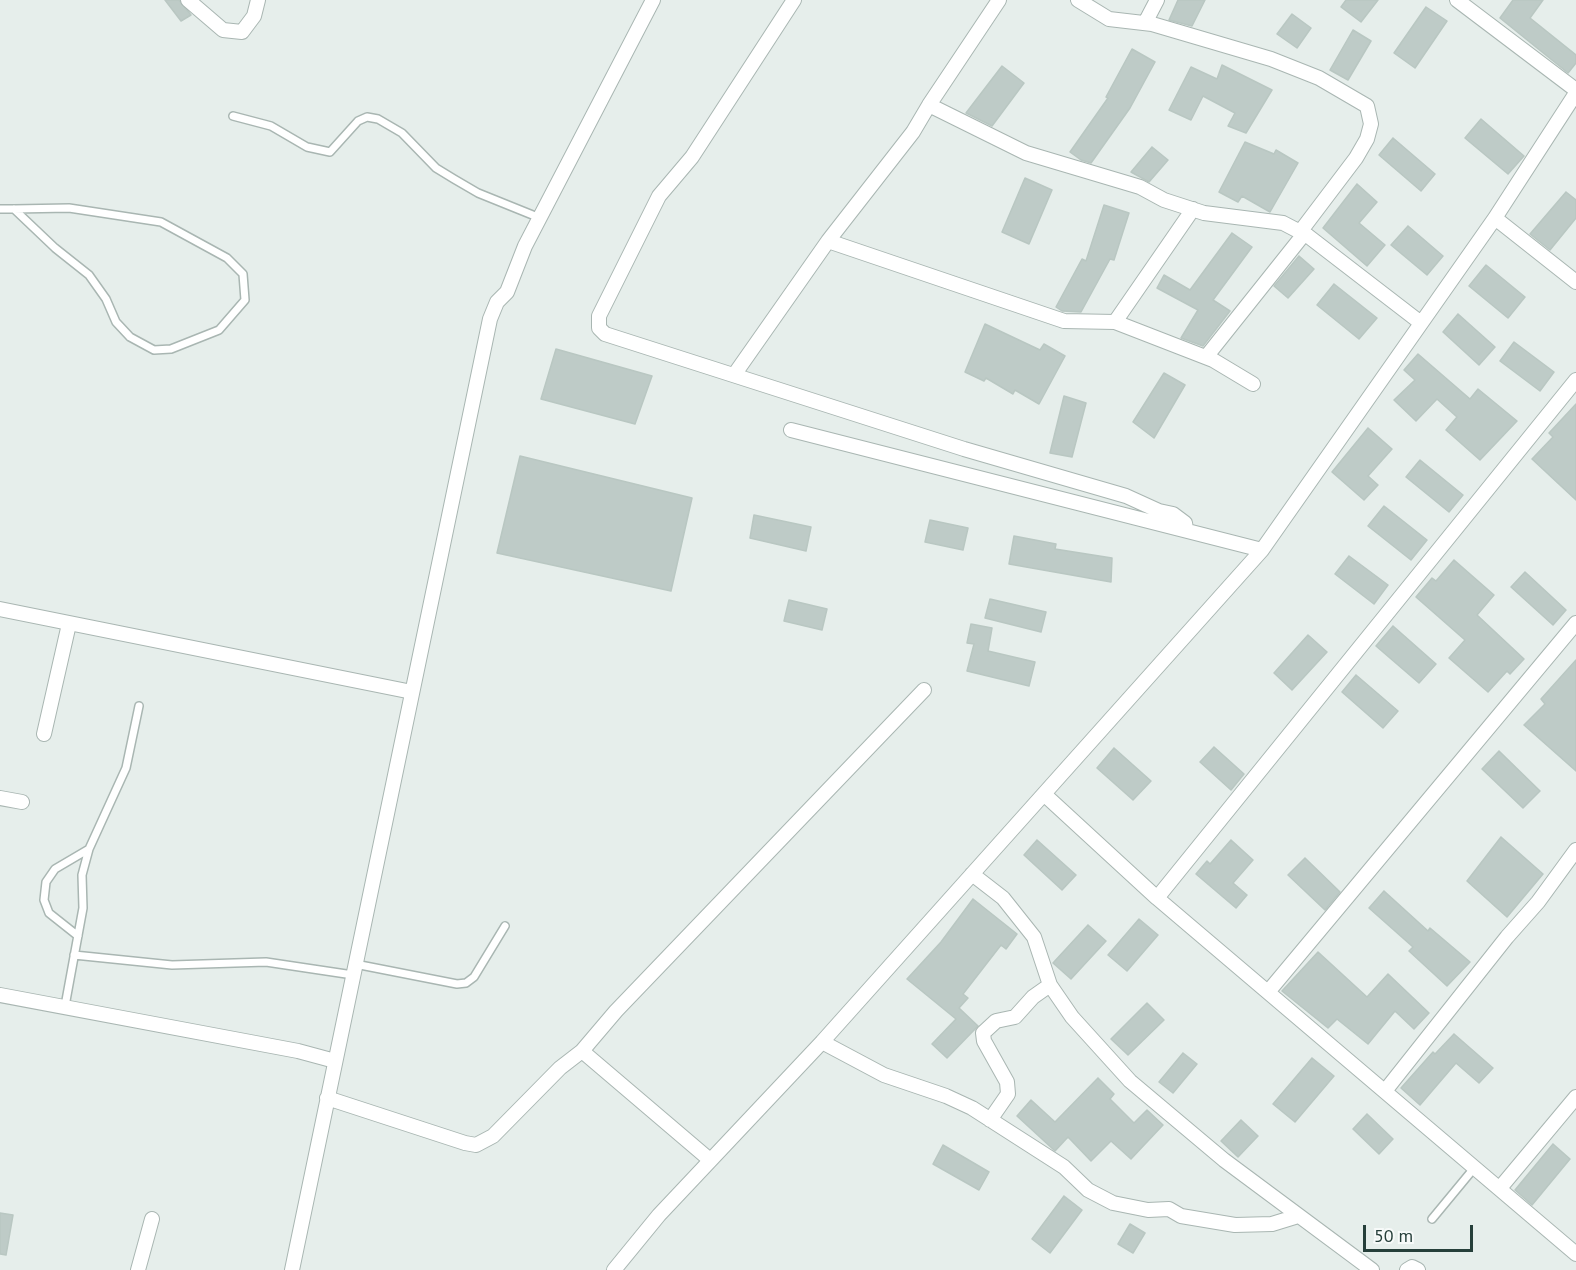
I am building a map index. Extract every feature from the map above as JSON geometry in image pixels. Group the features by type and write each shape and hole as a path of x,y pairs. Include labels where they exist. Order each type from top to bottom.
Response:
{"street":[{"path":"188,0 223,30 242,32 254,16 258,0"},
{"path":"292,1270 490,319 497,302 507,292 525,246 653,0"},
{"path":"794,0 692,157 659,196 597,322 605,334 964,449 1126,496 1159,511 1173,514 1185,523 1186,529"},
{"path":"734,375 828,241 903,145 999,0"},
{"path":"1078,0 1109,19 1145,23 1270,59 1319,78 1367,106 1371,124 1367,139 1356,158 1302,233 1206,357"},
{"path":"1145,23 1157,0"},
{"path":"614,1270 710,1160 822,1042 1045,795 1262,550 1495,218 1576,92 1457,0"},
{"path":"929,105 1026,153 1140,187 1164,200 1226,218 1258,218 1283,223 1302,233 1421,323"},
{"path":"1115,322 1193,209"},
{"path":"1495,218 1576,282"},
{"path":"828,241 1064,321 1115,322 1206,357 1253,384"},
{"path":"1157,898 1576,380"},
{"path":"791,430 1262,550"},
{"path":"0,609 412,692"},
{"path":"1268,992 1576,623"},
{"path":"44,734 69,624"},
{"path":"327,1098 476,1145 493,1136 560,1068 582,1051 623,1004 924,690"},
{"path":"1045,795 1157,898 1576,1254"},
{"path":"0,798 22,802"},
{"path":"1384,1091 1507,937 1538,902 1576,850"},
{"path":"972,874 1003,898 1034,937 1050,986 1072,1017 1130,1081 1224,1160 1372,1270"},
{"path":"990,1120 1008,1094 1007,1082 984,1041 983,1033 996,1021 1015,1017 1033,997 1050,986"},
{"path":"0,995 298,1051 335,1061"},
{"path":"822,1042 884,1075 946,1096 990,1120 1064,1167 1088,1190 1113,1203 1148,1209 1169,1209 1181,1216 1235,1226 1272,1224 1298,1216"},
{"path":"582,1051 710,1160"},
{"path":"1500,1188 1576,1097"},
{"path":"138,1270 152,1219"},
{"path":"1407,1270 1413,1267 1418,1270"}],"lane":[{"path":"233,116 271,126 307,147 330,152 358,121 368,117 378,119 402,133 436,168 454,179 478,193 540,218"},
{"path":"0,209 69,208 161,222 227,258 243,274 245,300 219,330 171,349 154,350 130,337 116,322 106,299 89,274 55,248 14,209"},
{"path":"65,1006 83,908 82,875 89,849 126,768 139,706"},
{"path":"78,936 49,913 44,900 46,882 55,869 89,849"},
{"path":"74,955 172,965 267,962 354,970 457,984 474,977 505,926"},
{"path":"1432,1220 1475,1167"}],"building":[{"path":"165,0 179,0 191,15 181,21"},
{"path":"1178,0 1205,0 1192,26 1169,20"},
{"path":"1346,0 1378,0 1361,22 1341,7"},
{"path":"1513,0 1543,0 1530,18 1576,55 1576,63 1568,73 1500,18"},
{"path":"1426,7 1447,21 1415,68 1394,53"},
{"path":"1292,14 1311,28 1297,48 1277,34"},
{"path":"1353,30 1371,41 1348,80 1330,70"},
{"path":"1132,49 1155,62 1130,108 1091,163 1081,160 1070,152 1108,98 1106,97"},
{"path":"1222,65 1272,90 1246,133 1228,126 1235,113 1203,96 1191,120 1169,110 1191,67 1217,79"},
{"path":"1002,66 1024,83 992,126 966,113"},
{"path":"1481,119 1524,156 1508,174 1465,138"},
{"path":"1393,138 1435,174 1421,191 1379,155"},
{"path":"1245,142 1274,154 1276,150 1298,163 1270,212 1242,196 1238,202 1219,192"},
{"path":"1152,147 1168,160 1149,182 1131,172"},
{"path":"1025,178 1052,190 1029,244 1002,232"},
{"path":"1357,184 1377,202 1359,223 1385,245 1367,266 1323,228"},
{"path":"1566,192 1576,200 1576,218 1550,250 1530,234"},
{"path":"1104,205 1129,213 1114,260 1110,259 1081,312 1062,311 1056,307 1082,259 1086,261"},
{"path":"1408,226 1443,256 1427,275 1391,245"},
{"path":"1232,233 1252,247 1213,300 1230,311 1203,346 1181,338 1198,310 1157,288 1164,275 1190,290"},
{"path":"1299,256 1314,269 1288,298 1274,286"},
{"path":"1486,265 1525,297 1508,318 1469,286"},
{"path":"1334,284 1377,318 1359,339 1317,305"},
{"path":"1458,314 1495,347 1479,365 1443,332"},
{"path":"985,324 1040,350 1044,344 1065,356 1039,404 1015,390 1013,394 986,378 984,381 965,372"},
{"path":"1514,342 1554,372 1540,391 1500,361"},
{"path":"556,349 652,376 635,424 541,399"},
{"path":"1418,354 1470,399 1478,389 1517,421 1480,460 1446,430 1457,417 1437,399 1416,421 1394,400 1415,380 1404,370"},
{"path":"1164,373 1185,385 1154,438 1133,422"},
{"path":"1064,396 1086,403 1072,457 1050,453"},
{"path":"1576,404 1576,500 1532,459 1553,437 1549,433"},
{"path":"1368,428 1392,449 1368,476 1378,485 1364,500 1332,472"},
{"path":"520,456 692,498 671,591 497,553"},
{"path":"1420,460 1463,495 1449,512 1406,477"},
{"path":"1384,506 1427,540 1411,560 1368,526"},
{"path":"754,515 811,527 806,551 750,538"},
{"path":"930,520 968,528 963,550 925,542"},
{"path":"1014,536 1056,544 1055,549 1112,558 1111,582 1009,564"},
{"path":"1349,556 1388,585 1374,604 1335,574"},
{"path":"1454,560 1494,595 1477,615 1524,659 1510,674 1507,671 1488,692 1449,658 1465,640 1416,597 1432,578 1436,581"},
{"path":"1525,572 1566,610 1553,625 1511,587"},
{"path":"990,599 1046,612 1041,632 985,618"},
{"path":"789,600 827,609 822,630 784,621"},
{"path":"971,624 992,628 988,651 1035,662 1029,686 967,671 974,644 967,643"},
{"path":"1393,626 1436,664 1419,683 1376,646"},
{"path":"1308,635 1327,652 1292,690 1274,673"},
{"path":"1576,660 1576,771 1524,725 1545,704 1541,699"},
{"path":"1356,675 1398,711 1383,728 1342,692"},
{"path":"1214,747 1244,774 1231,790 1200,762"},
{"path":"1114,748 1151,781 1133,800 1097,768"},
{"path":"1499,751 1540,791 1523,808 1482,769"},
{"path":"1501,837 1543,874 1507,917 1467,881"},
{"path":"1037,840 1076,875 1062,890 1024,855"},
{"path":"1231,840 1253,860 1233,883 1247,895 1236,908 1196,874 1207,861 1210,864"},
{"path":"1305,858 1340,892 1325,910 1288,875"},
{"path":"1384,891 1428,931 1430,928 1470,962 1447,986 1409,951 1413,947 1369,908"},
{"path":"973,899 1017,934 1006,949 1001,945 963,994 968,998 959,1008 978,1026 947,1058 932,1044 956,1019 907,979 941,942"},
{"path":"1139,919 1158,935 1127,971 1108,955"},
{"path":"1088,925 1106,941 1071,979 1053,963"},
{"path":"1318,952 1367,997 1388,974 1429,1013 1414,1029 1395,1011 1368,1044 1337,1019 1328,1028 1282,991"},
{"path":"1147,1003 1164,1020 1128,1055 1111,1039"},
{"path":"1454,1034 1493,1068 1479,1083 1456,1063 1420,1105 1401,1088 1433,1052 1435,1054"},
{"path":"1183,1053 1197,1064 1173,1093 1159,1082"},
{"path":"1312,1058 1334,1076 1295,1122 1273,1104"},
{"path":"1098,1078 1114,1094 1110,1099 1134,1123 1147,1110 1163,1125 1131,1159 1111,1141 1091,1161 1068,1137 1055,1151 1017,1116 1031,1100 1055,1122"},
{"path":"1367,1114 1393,1139 1379,1154 1353,1129"},
{"path":"1241,1120 1258,1136 1238,1157 1221,1141"},
{"path":"1553,1144 1570,1159 1532,1205 1515,1190"},
{"path":"943,1145 989,1172 979,1190 933,1164"},
{"path":"1064,1196 1082,1210 1050,1253 1032,1239"},
{"path":"0,1213 13,1215 6,1255 0,1254"},
{"path":"1130,1224 1145,1233 1133,1253 1118,1244"}]}
